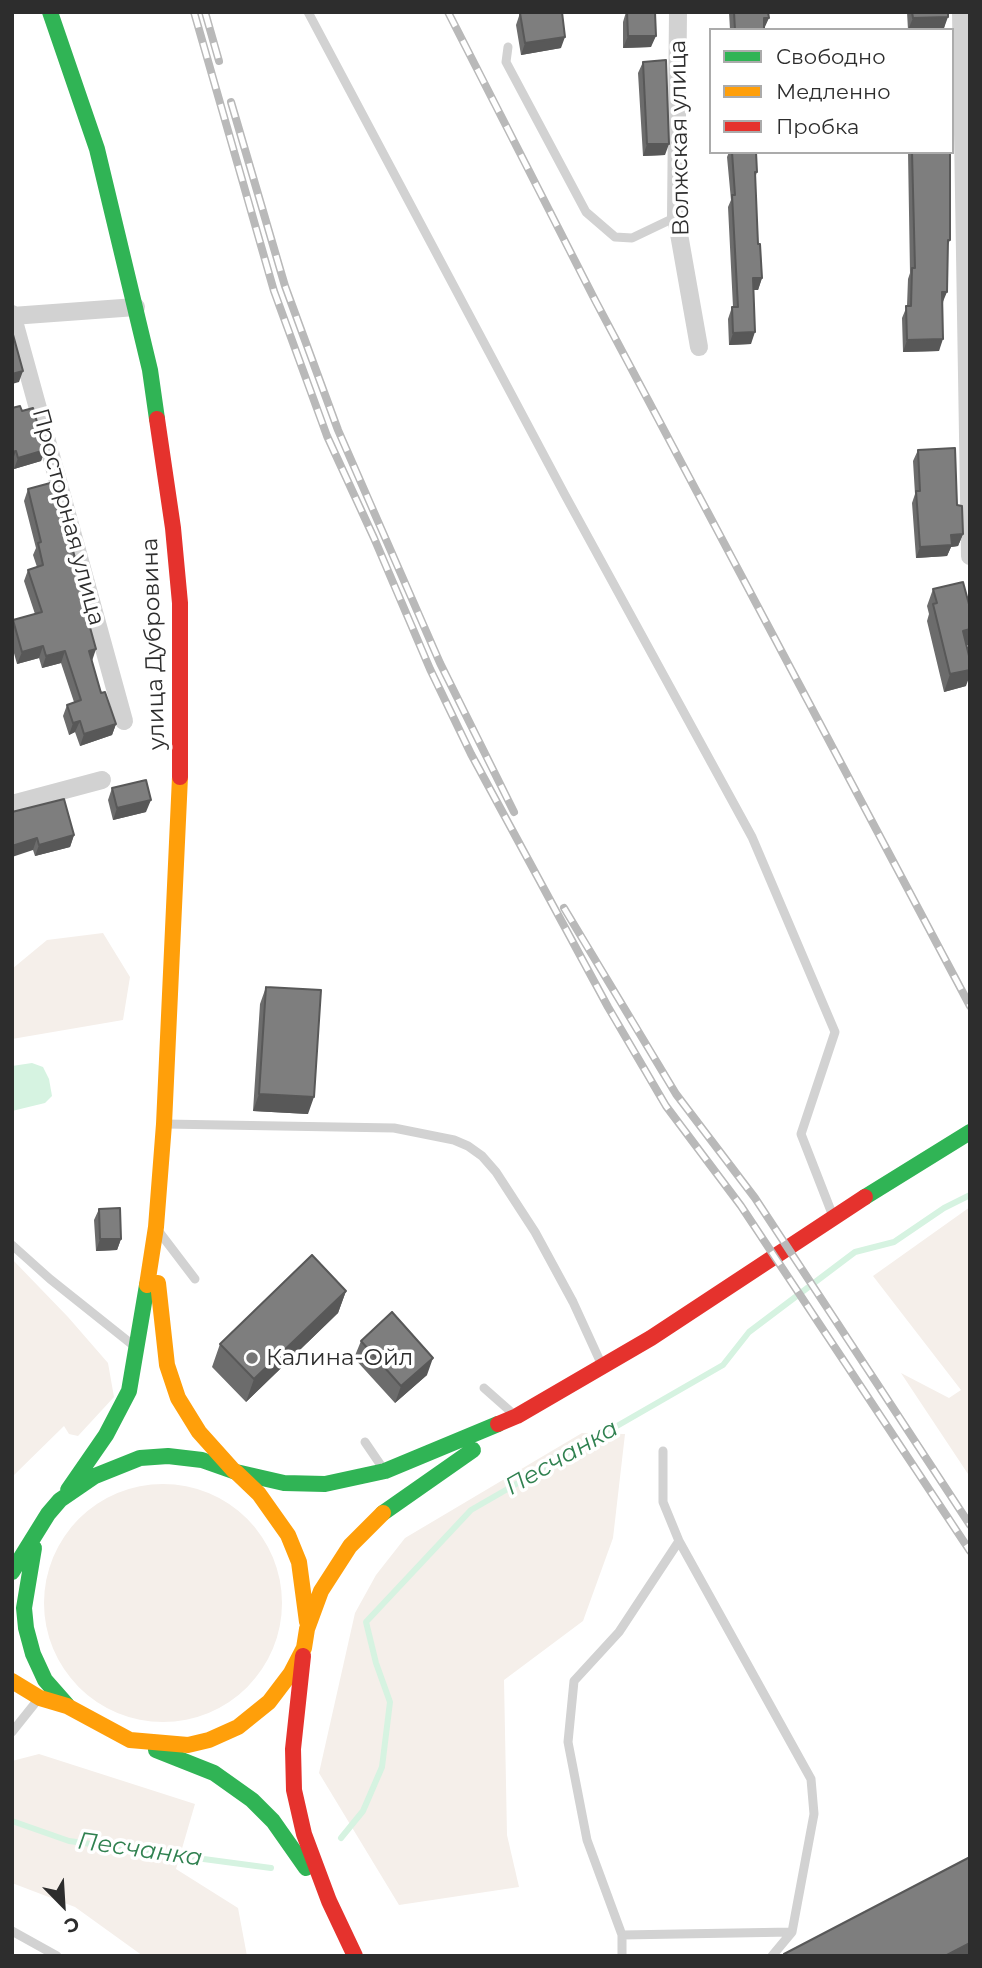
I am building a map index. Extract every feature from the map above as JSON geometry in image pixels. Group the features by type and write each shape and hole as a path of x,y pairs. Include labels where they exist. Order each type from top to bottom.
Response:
{"main road":[{"name":"улица Дубровина","path":"50,12 97,149 150,370 173,528 180,603 181,756 164,1124 154,1247"},
{"path":"355,1956 329,1901 304,1834 294,1790 293,1749 307,1629 327,1580 350,1546 369,1525 517,1416 651,1338 833,1217 970,1132"},
{"path":"12,1572 39,1528 95,1452 129,1391 154,1247"},
{"path":"154,1247 171,1381 186,1413 214,1450 259,1494 288,1535 299,1562 307,1629"},
{"path":"60,1500 95,1476 140,1458 167,1456 202,1460 236,1472 284,1483 326,1484 346,1481 385,1471 517,1416"},
{"path":"39,1528 26,1587 26,1628 33,1654 45,1680 67,1706"},
{"path":"130,1740 188,1745 209,1740 237,1727 256,1714 282,1688 304,1648"},
{"path":"12,1681 40,1698 67,1706 130,1740 214,1773 252,1800 273,1821 329,1901"}],"street":[{"name":"Волжская улица","path":"678,12 676,218 699,347"},
{"path":"961,12 970,556"},
{"path":"12,315 136,307"},
{"name":"Просторная улица","path":"12,315 124,721"},
{"path":"12,804 102,780"}],"lane":[{"path":"308,12 565,495 752,837 835,1032 801,1134 833,1217"},
{"path":"508,47 506,62 586,212 615,237 632,238 676,218"},
{"path":"164,1124 394,1128 454,1140 468,1146 482,1156 496,1172 535,1232 573,1301 603,1367"},
{"path":"156,1227 195,1279"},
{"path":"12,1245 138,1349"},
{"path":"484,1388 517,1416"},
{"path":"365,1442 385,1471"},
{"path":"663,1451 663,1502 679,1541 811,1779 814,1814 792,1932 772,1956"},
{"path":"622,1956 622,1935 587,1840 568,1742 575,1681 619,1632 679,1541"},
{"path":"12,1732 40,1698"},
{"path":"12,1931 57,1956"},
{"path":"622,1935 792,1932"}],"shaded area":[{"path":"103,933 130,977 123,1020 12,1039 12,969 47,940"},
{"path":"32,1063 43,1067 49,1079 52,1096 45,1103 12,1111 12,1066"},
{"path":"970,1207 970,1477 901,1373 949,1398 961,1390 873,1276"},
{"path":"12,1259 108,1363 114,1397 78,1436 69,1434 64,1426 12,1477"},
{"path":"582,1433 625,1434 613,1538 583,1621 504,1680 507,1835 519,1887 399,1905 319,1773 355,1613 376,1575 405,1538"},
{"path":"163,1484 208,1493 229,1504 247,1519 262,1537 273,1558 282,1603 273,1648 262,1669 247,1687 229,1702 208,1713 163,1722 118,1713 97,1702 79,1687 64,1669 53,1648 44,1603 53,1558 64,1537 79,1519 97,1504 118,1493"},
{"path":"39,1754 195,1804 176,1869 238,1908 247,1956 143,1956 75,1907 12,1883 12,1761"}],"building":[{"path":"562,12 565,37 525,43 520,13"},
{"path":"627,12 655,12 656,36 628,36"},
{"path":"734,12 768,12 769,18 764,18 764,28 735,28"},
{"path":"912,12 948,12 948,17 913,18"},
{"path":"666,60 669,144 647,144 643,62"},
{"path":"732,154 756,154 758,244 762,278 753,278 755,332 733,333 732,307 738,307 732,195 735,195"},
{"path":"912,154 950,154 950,240 947,292 942,292 943,339 907,340 906,306 911,306 912,268 915,268"},
{"path":"12,331 23,371 12,374"},
{"path":"20,406 22,411 33,408 45,450 18,458 16,451 12,452 12,408"},
{"path":"955,448 957,505 962,506 963,534 951,535 952,545 920,547 916,491 920,491 918,450"},
{"path":"54,482 85,594 81,595 96,649 89,651 101,693 105,692 116,724 84,734 80,721 73,723 67,705 81,700 65,651 46,656 43,646 22,652 13,620 42,612 28,570 43,565 38,543 41,542 28,489"},
{"path":"963,582 970,608 970,629 963,631 970,670 950,674 933,604 937,603 933,589"},
{"path":"146,780 151,800 117,808 112,788"},
{"path":"64,799 74,835 39,845 37,838 12,846 12,812"},
{"path":"266,987 321,990 314,1097 259,1094"},
{"path":"120,1208 121,1239 100,1239 99,1209"},
{"path":"312,1255 346,1291 254,1379 220,1344"},
{"path":"392,1312 433,1358 401,1386 361,1341"},
{"path":"970,1857 970,1943 945,1956 785,1956 784,1954"}],"waterway":[{"name":"Песчанка","path":"341,1838 363,1811 382,1767 390,1702 376,1663 366,1622 471,1510 723,1365 749,1332 855,1252 894,1242 944,1208 970,1195"},
{"name":"Песчанка","path":"12,1821 69,1841 271,1868"}],"railway":[{"path":"194,12 274,291 327,436 430,669 471,754 608,1007 666,1106 741,1206 970,1551"},
{"path":"205,12 219,61"},
{"path":"448,12 596,302 970,1006"},
{"path":"231,102 285,286 338,430 440,663 514,812"},
{"path":"564,908 676,1094 755,1198 970,1525"}],"traffic: fast":[{"path":"50,12 97,149 150,370 157,419"},
{"path":"865,1197 970,1132"},
{"path":"68,1490 106,1435 129,1391 147,1285"},
{"path":"12,1572 48,1514 60,1500 95,1476 140,1458 168,1456 202,1460 236,1472 284,1483 325,1484 385,1471 498,1424"},
{"path":"383,1513 473,1450"},
{"path":"34,1548 24,1608 26,1628 33,1654 45,1680 67,1705"},
{"path":"156,1750 214,1773 252,1800 273,1821 306,1868"}],"traffic: slow":[{"path":"147,1285 156,1227 164,1124 180,777"},
{"path":"158,1283 167,1365 178,1398 199,1432 234,1471"},
{"path":"236,1472 259,1494 288,1535 299,1562 307,1622"},
{"path":"12,1681 40,1698 67,1706 130,1740 188,1745 209,1740 238,1727 269,1702 291,1673 304,1648 307,1629 321,1591 350,1546 383,1513"}],"traffic: jam":[{"path":"157,419 173,528 180,603 180,777"},
{"path":"498,1424 517,1416 651,1338 865,1197"},
{"path":"303,1656 293,1749 294,1790 304,1834 329,1901 355,1956"}],"place":[{"name":"Калина-Ойл","path":"252,1358"}]}
